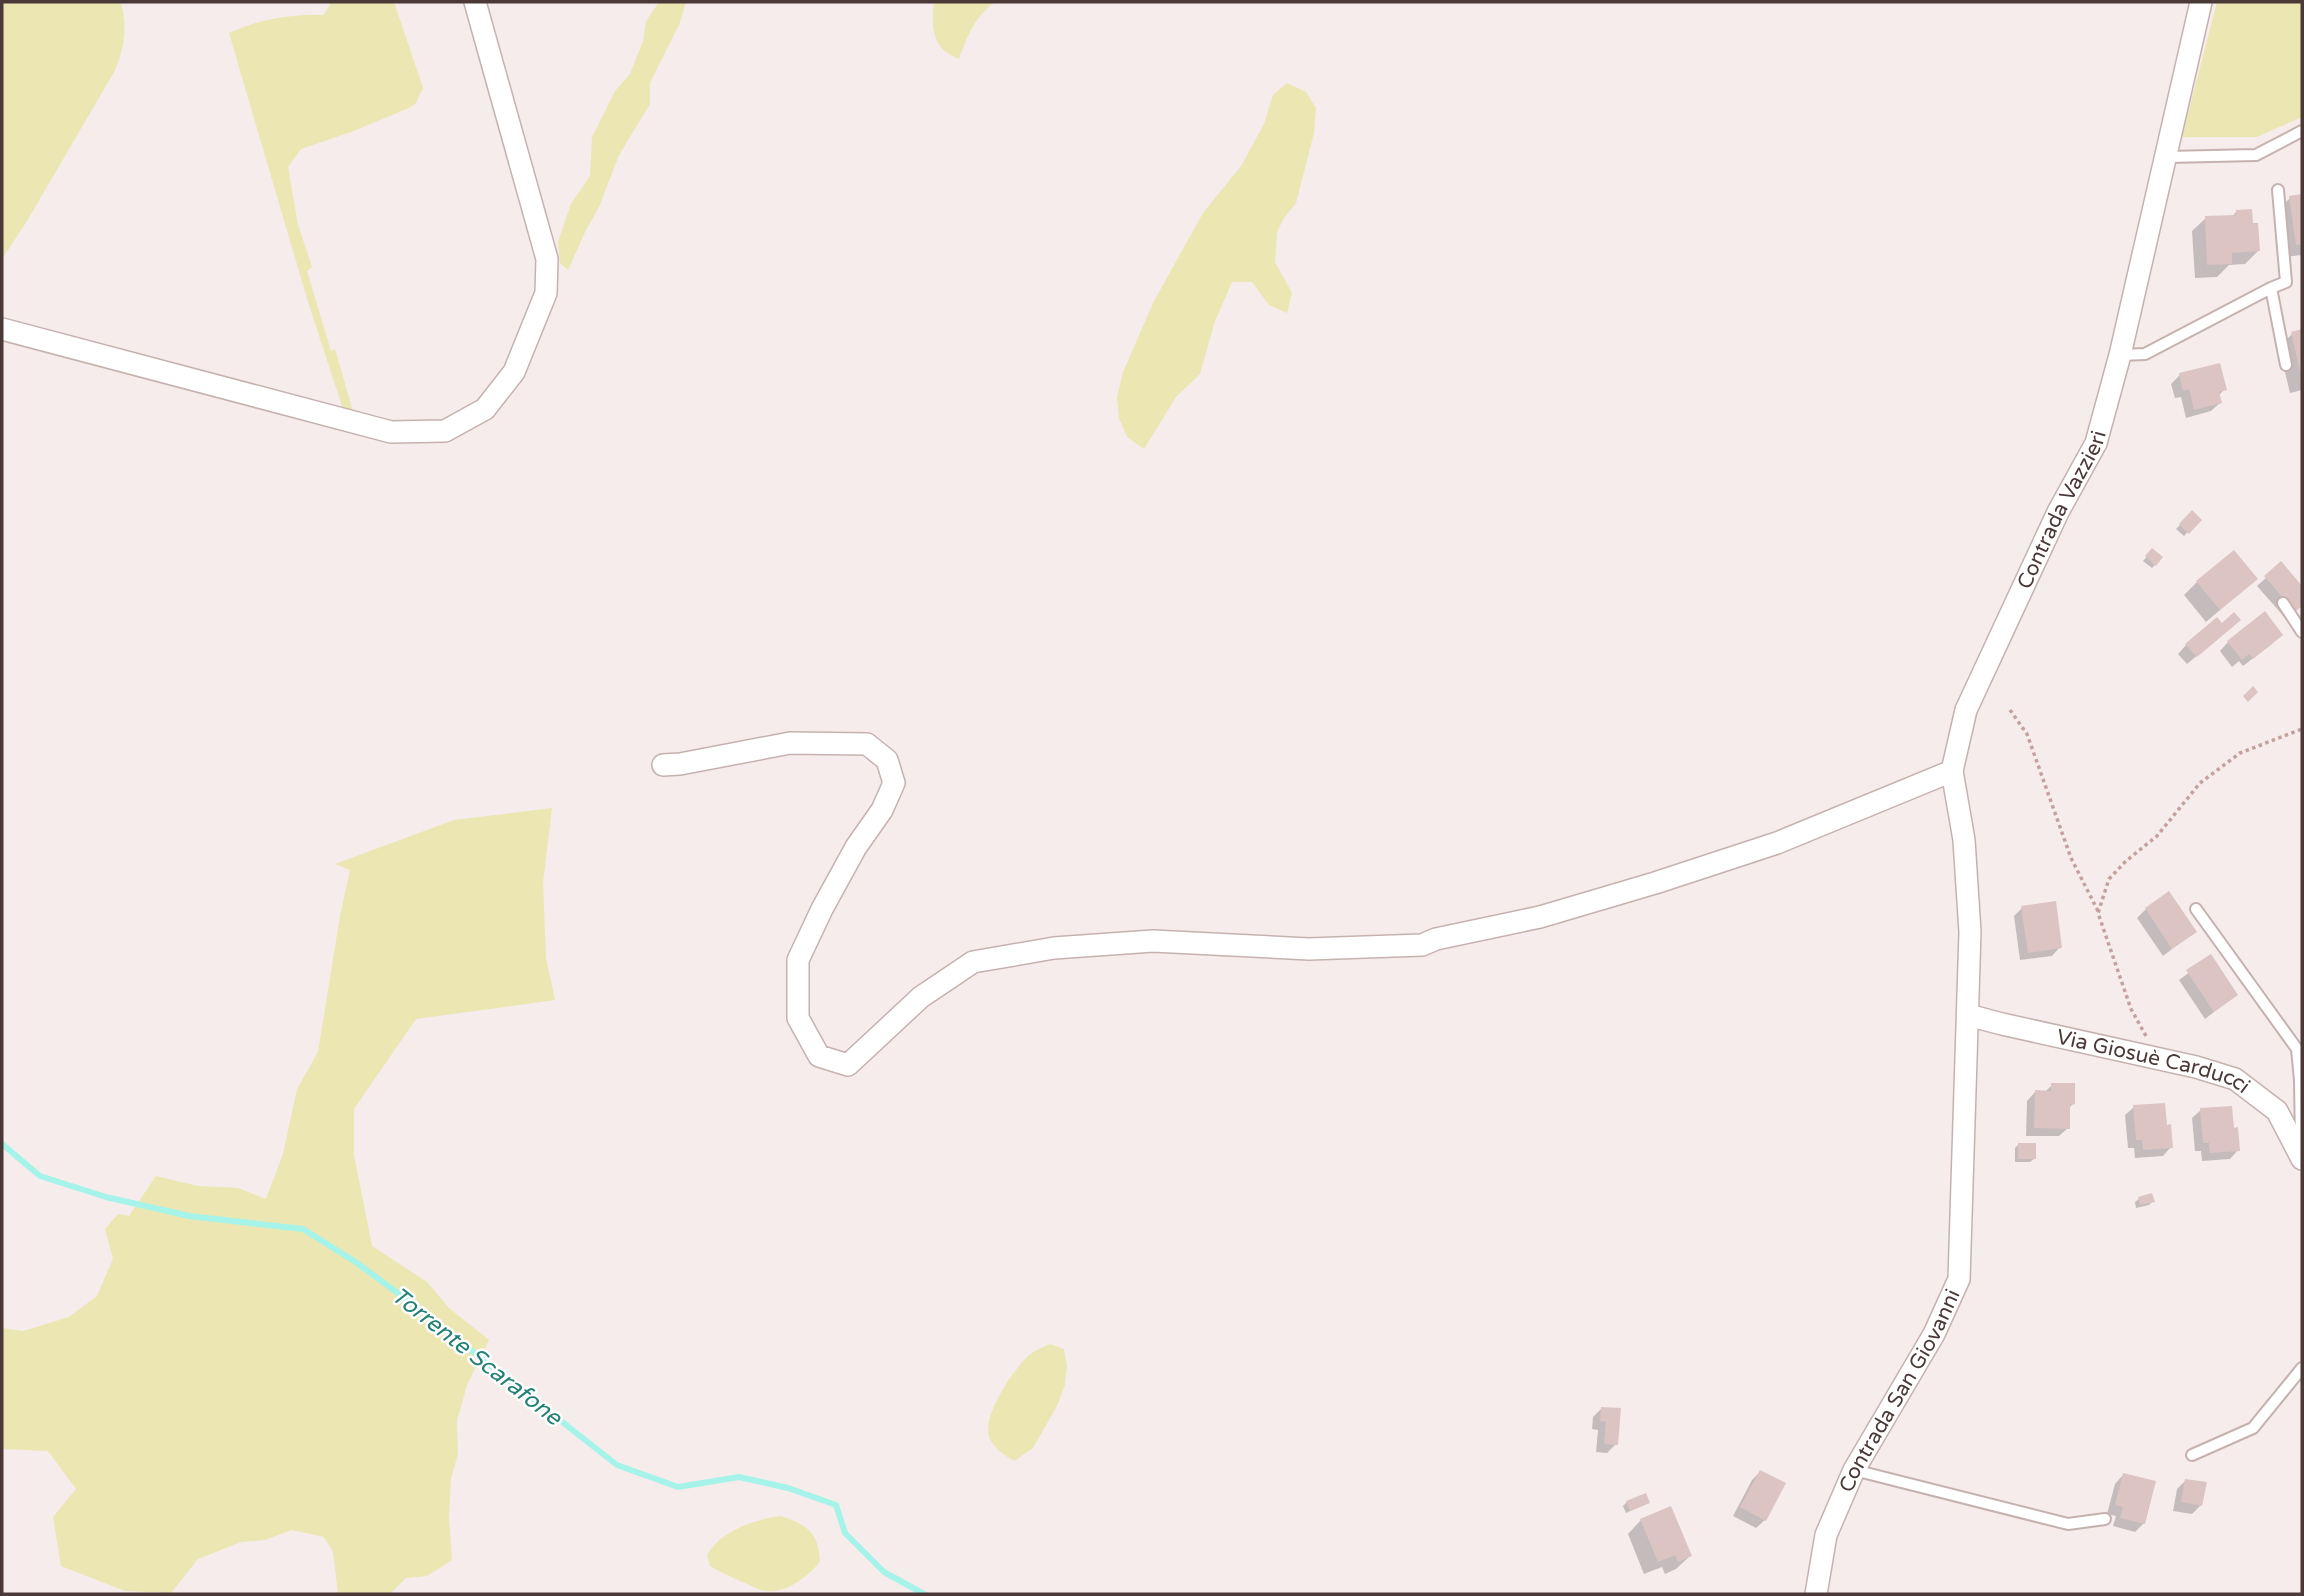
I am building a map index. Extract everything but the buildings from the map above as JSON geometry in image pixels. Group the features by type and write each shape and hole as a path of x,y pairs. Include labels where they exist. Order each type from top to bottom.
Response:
{"street":[{"path":"2,329 391,432 445,431 485,409 514,372 546,293 547,259 475,2"},
{"name":"Contrada Vazzieri","path":"1968,1015 1970,932 1964,841 1952,771 1966,709 2058,512 2096,443 2120,355 2201,2"},
{"path":"663,765 790,743 867,744 887,760 894,783 882,810 856,847 833,888 798,960 798,1018 819,1056 848,1065 922,997 973,962 1054,948 1153,941 1308,949 1422,945 1436,939 1540,917 1765,847 1952,771"},
{"name":"Via Giosuè Carducci","path":"1968,1015 2235,1079 2277,1111 2302,1154"},
{"name":"Contrada San Giovanni","path":"1816,1594 1826,1535 1854,1470 1934,1334 1959,1279 1968,1015"}],"lane":[{"path":"2167,157 2256,155 2302,131"},
{"path":"2120,355 2145,354 2286,282 2278,190"},
{"path":"2271,288 2286,365"},
{"path":"2283,603 2302,632"},
{"path":"2196,909 2297,1049 2302,1154"},
{"path":"2192,1455 2253,1428 2302,1368"},
{"path":"1854,1470 2068,1524 2105,1519"}],"path":[{"path":"2010,710 2027,734 2071,858 2098,913 2131,1009 2160,1059"},
{"path":"2098,913 2109,879 2126,860 2157,836 2200,783 2240,753 2302,729"}],"shaded area":[{"path":"2,2 121,2 124,29 123,46 114,72 2,259"},
{"path":"331,2 394,2 423,88 416,103 409,108 301,149 288,167 298,225 312,267 307,271 331,351 335,349 354,415 343,409 308,302 229,33 275,18 324,15"},
{"path":"659,2 686,2 679,25 650,83 650,104 619,155 599,207 568,270 560,263 558,242 571,204 590,176 592,137 615,91 630,74 643,41 646,21"},
{"path":"934,2 996,2 977,20 959,59 943,50 938,43 933,29"},
{"path":"2217,2 2302,2 2302,117 2257,137 2182,137"},
{"path":"1287,83 1306,92 1316,108 1314,133 1296,203 1277,232 1275,262 1292,293 1287,313 1269,305 1252,282 1232,282 1215,321 1200,374 1176,397 1144,449 1127,437 1119,418 1117,397 1123,372 1154,301 1203,213 1241,166 1264,124 1273,95"},
{"path":"552,808 543,882 546,958 555,1000 416,1019 354,1109 354,1155 372,1246 427,1282 449,1308 489,1340 467,1385 457,1421 458,1454 451,1478 449,1516 452,1560 427,1576 406,1578 390,1594 338,1594 333,1552 324,1537 292,1530 265,1540 241,1542 198,1559 171,1593 125,1591 61,1566 53,1517 76,1489 48,1451 2,1449 2,1328 23,1331 69,1317 97,1296 113,1259 105,1229 118,1214 129,1216 156,1176 198,1186 238,1188 266,1199 283,1154 297,1089 318,1052 350,870 335,864 454,820"},
{"path":"1050,1344 1064,1349 1067,1366 1065,1385 1057,1406 1033,1448 1014,1461 992,1443 988,1430 989,1420 999,1396 1020,1365 1031,1353"},
{"path":"780,1516 797,1522 810,1531 819,1552 820,1562 794,1584 778,1590 761,1590 710,1566 707,1555 729,1533 759,1520"}],"waterway":[{"name":"Torrente Scarafone","path":"2,1144 40,1176 106,1197 189,1216 303,1229 354,1261 406,1299 617,1465 678,1487 739,1477 788,1488 836,1505 845,1533 884,1572 924,1594"}]}
